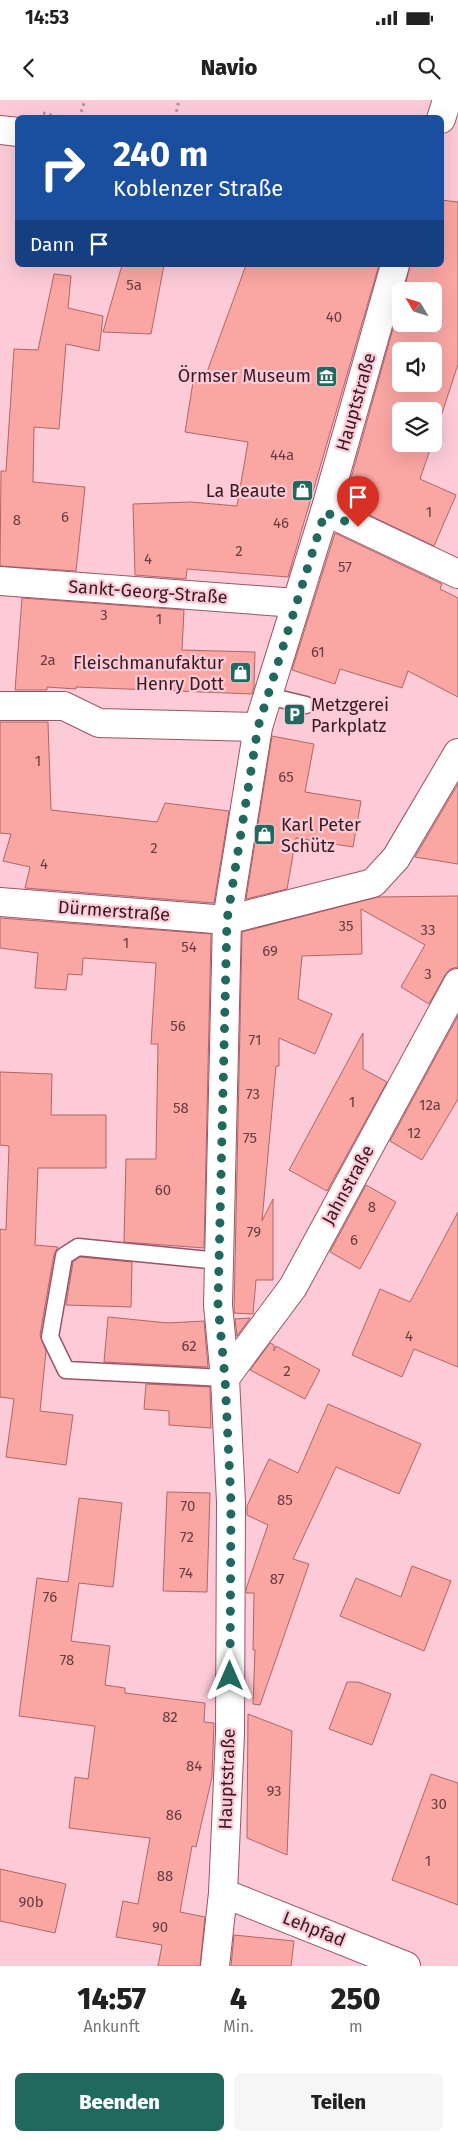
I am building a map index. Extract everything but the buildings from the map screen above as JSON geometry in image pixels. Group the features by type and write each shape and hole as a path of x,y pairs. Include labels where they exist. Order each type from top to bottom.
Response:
{"street":[{"path":"442,115 447,100"},
{"path":"0,130 15,132"},
{"name":"Hauptstraße","path":"215,1966 223,1893 230,1725 231,1502 225,1378 218,1305 227,920 258,727 325,512 394,267"},
{"path":"325,512 458,574"},
{"name":"Sankt-Georg-Straße","path":"0,580 296,603"},
{"path":"0,706 64,706 99,723 258,727"},
{"name":"Dürmerstraße","path":"0,902 227,920 373,882 396,858 458,753"},
{"name":"Jahnstraße","path":"225,1378 293,1287 458,983"},
{"name":"Lehpfad","path":"223,1893 406,1966"}],"lane":[{"path":"268,696 306,706"},
{"path":"219,1261 78,1247 64,1256 50,1337 66,1370 225,1378"}],"path":[{"path":"80,115 85,100"},
{"path":"176,115 179,100"}],"place":[{"name":"Örmser Museum","path":"327,376"},
{"name":"La Beaute","path":"302,491"},
{"name":"Fleischmanufaktur Henry Dott","path":"240,673"},
{"name":"Metzgerei Parkplatz","path":"295,715"},
{"name":"Karl Peter Schütz","path":"265,835"}],"route":[{"path":"230,1676 231,1502 225,1378 218,1305 227,920 258,727 325,512 358,527"}]}
